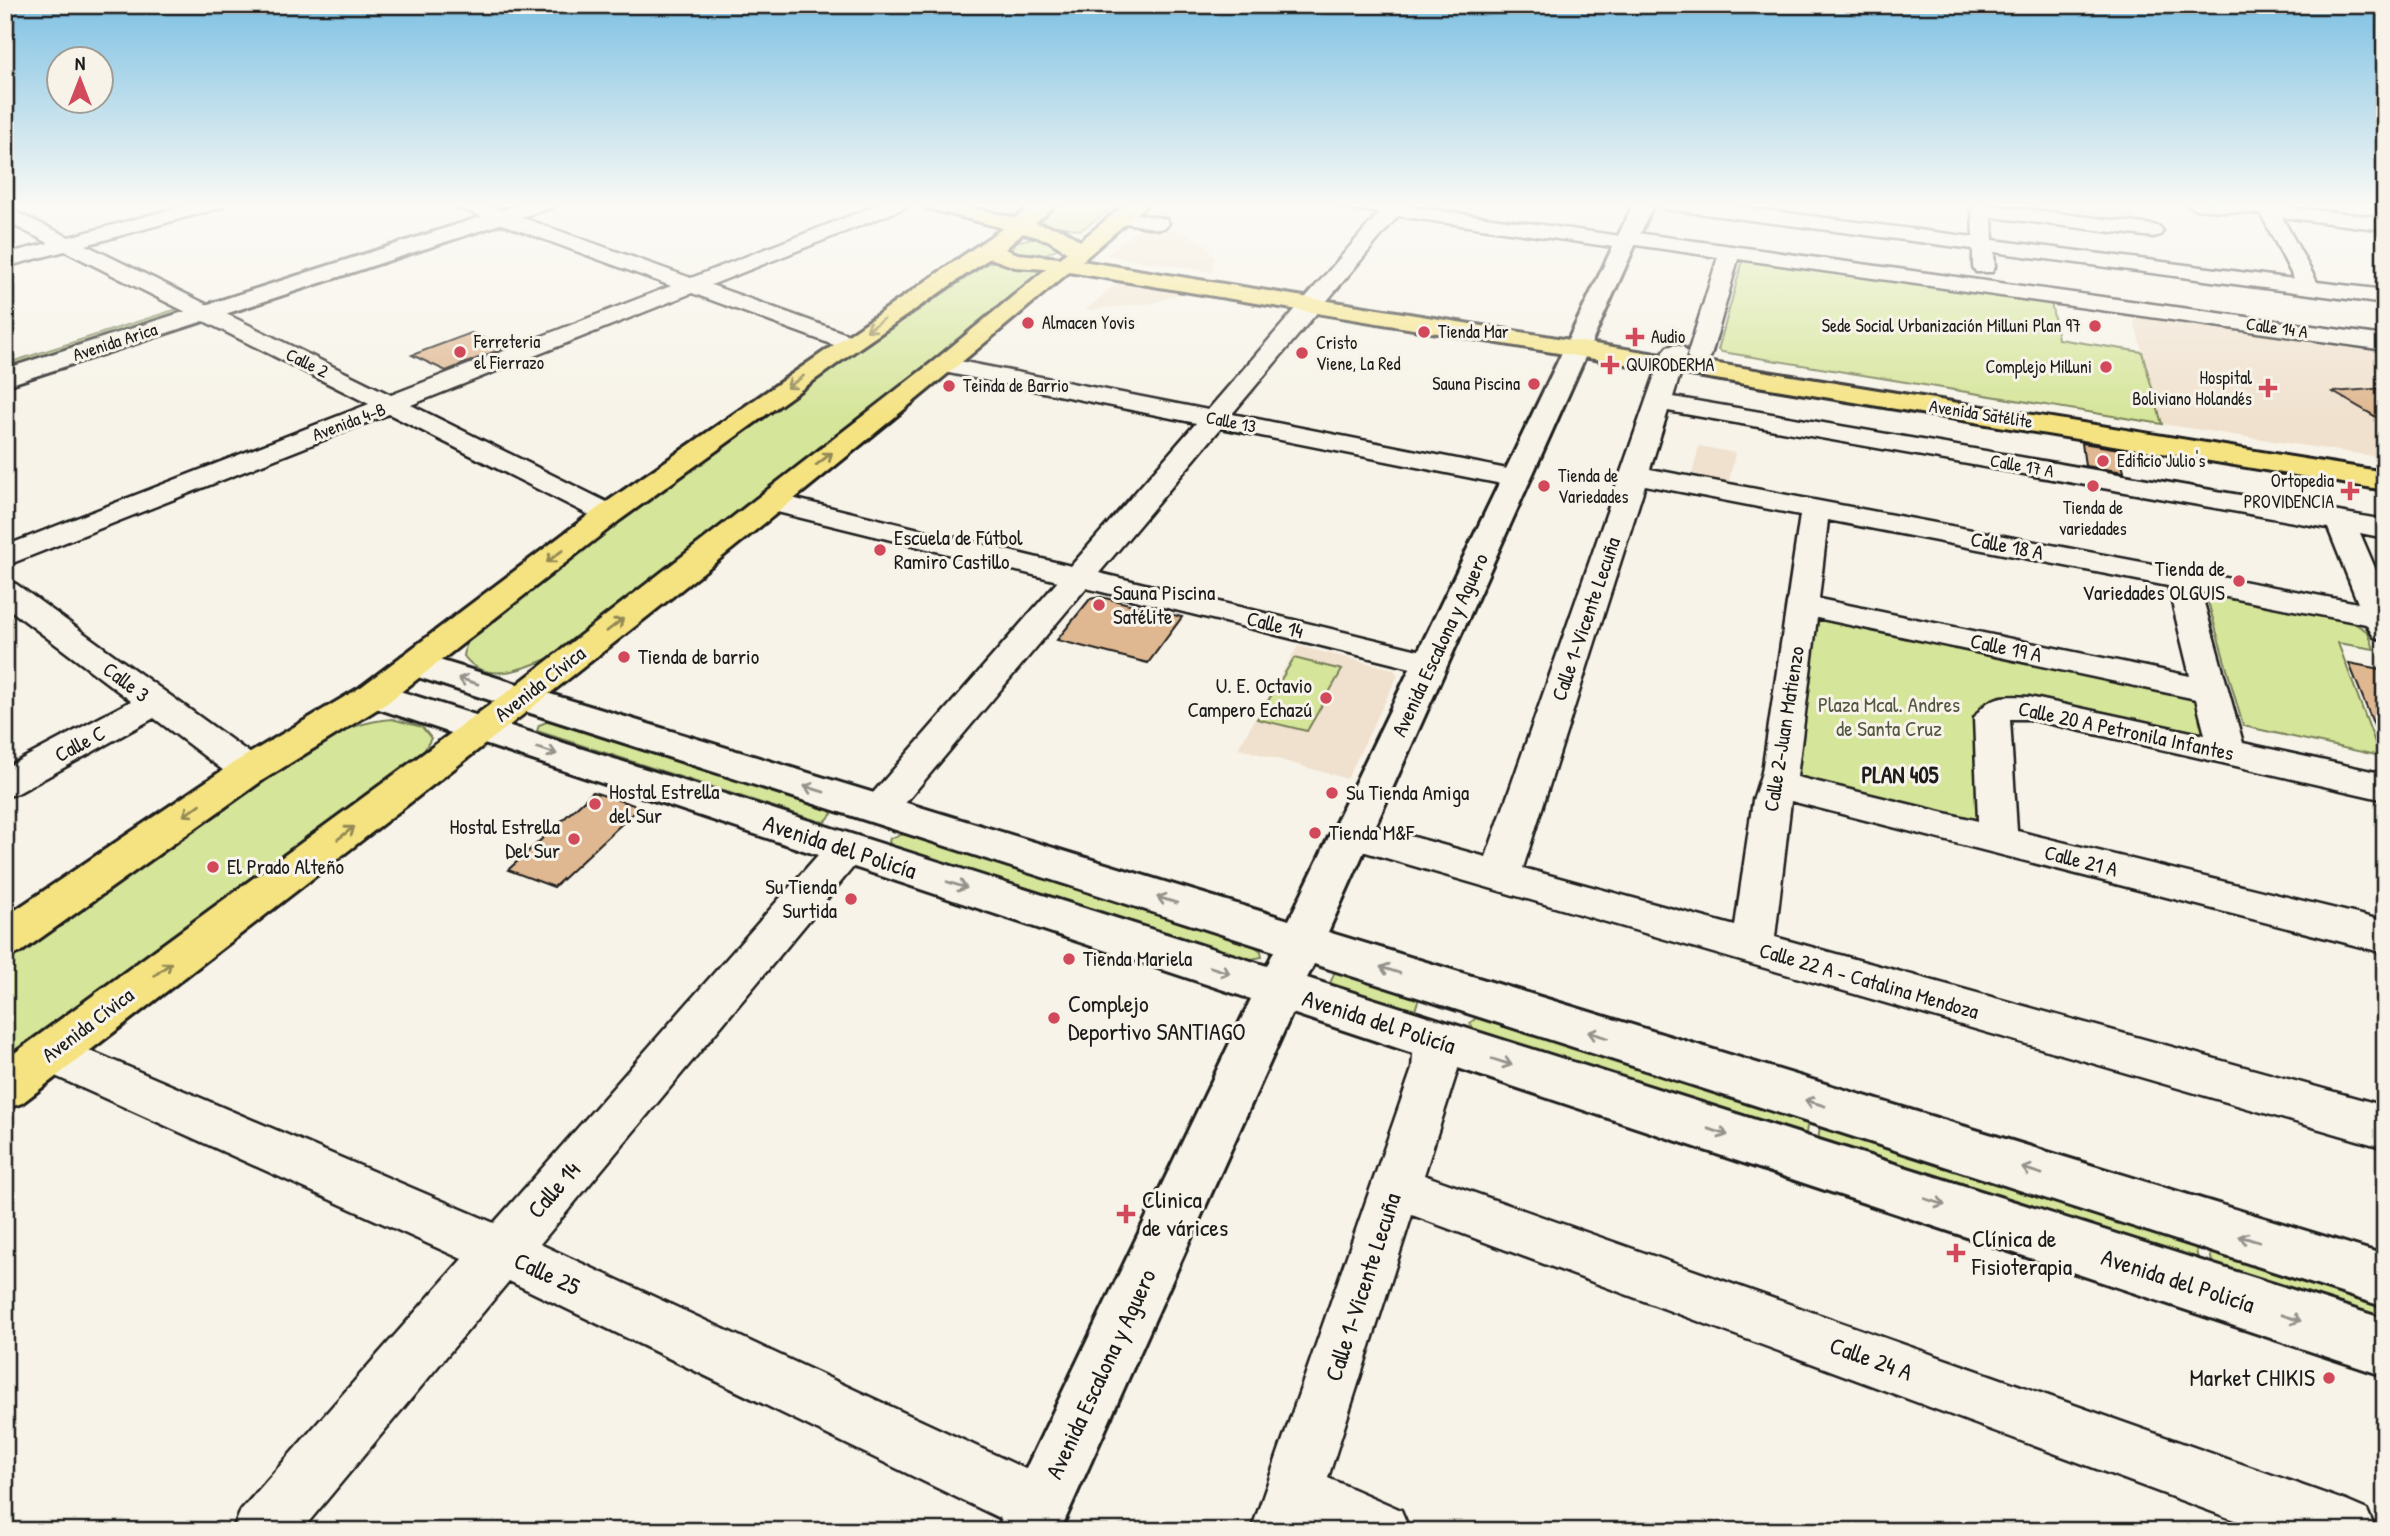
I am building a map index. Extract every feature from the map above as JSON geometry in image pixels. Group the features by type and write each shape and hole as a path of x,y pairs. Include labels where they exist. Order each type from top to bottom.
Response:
{"main road":[{"name":"Avenida Arica","path":"5,378 290,275"},
{"path":"5,940 248,771 374,695 609,514 951,275"},
{"name":"Avenida Cívica","path":"5,1088 523,698 944,365 1053,275"},
{"name":"Avenida Satélite","path":"1170,275 2083,425 2385,481"},
{"name":"Avenida Escalona y Aguero","path":"1034,1518 1612,275"},
{"name":"Avenida Arica","path":"5,359 193,308"},
{"name":"Avenida Satélite","path":"2083,425 2385,468"},
{"path":"414,664 2385,1281"},
{"name":"Avenida del Policía","path":"374,695 2385,1348"},
{"path":"846,849 879,810"},
{"path":"1437,1041 1455,991"}],"street":[{"name":"Calle 2","path":"129,275 609,514"},
{"path":"667,275 850,343"},
{"name":"Avenida 4-B","path":"5,557 394,405 716,275"},
{"path":"879,810 1338,275"},
{"name":"Calle 1-Vicente Lecuña","path":"1500,876 1659,402 1720,275"},
{"name":"Calle 14 A","path":"1891,275 2385,343"},
{"path":"1984,275 1985,288"},
{"path":"2100,275 2106,304"},
{"path":"2211,275 2385,297"},
{"path":"2302,275 2309,287"},
{"name":"Calle 13","path":"944,365 1517,479"},
{"name":"Calle 17 A","path":"1659,402 2385,529"},
{"name":"Calle 18 A","path":"1634,475 2182,580 2382,623"},
{"name":"Calle 14","path":"771,502 1431,663"},
{"name":"Calle 2-Juan Matienzo","path":"1753,948 1815,510"},
{"path":"2340,521 2382,623"},
{"path":"2182,580 2227,752"},
{"name":"Calle 3","path":"5,591 154,704 248,771"},
{"name":"Calle 19 A","path":"1802,605 2210,691"},
{"name":"Calle C","path":"5,784 154,704"},
{"name":"Calle 20 A Petronila Infantes","path":"1998,840 1992,718 1995,711 2003,707 2029,708 2385,787"},
{"name":"Calle 21 A","path":"1777,785 2385,937"},
{"name":"Calle 22 A - Catalina Mendoza","path":"1352,834 2385,1127"},
{"name":"Calle 14","path":"262,1531 846,849"},
{"name":"Calle 1-Vicente Lecuña","path":"1287,1512 1435,1069 1437,1041"},
{"name":"Calle 25","path":"49,1053 500,1252 1034,1518"},
{"name":"Calle 24 A","path":"1396,1187 2346,1531"},
{"path":"1287,1512 1380,1531"}],"shaded area":[{"path":"1120,280 1189,291 1152,303 1086,310"},
{"name":"Hospital Boliviano Holandés","path":"2132,314 2385,350 2385,458 2162,424"},
{"path":"1699,446 1735,453 1728,486 1691,479"},
{"name":"U. E. Octavio Campero Echazú","path":"1298,646 1393,669 1398,675 1347,779 1238,748"}],"green space":[{"path":"971,275 1043,275 556,655 508,672 484,671 464,656 466,644 475,634 644,496"},
{"path":"1739,275 1855,275 2051,302 2058,339 2142,352 2162,424 1722,352 1718,350"},
{"path":"174,310 184,315 5,373 5,364"},
{"path":"2210,594 2349,620 2368,632 2374,649 2338,643 2380,756 2243,726 2207,598"},
{"name":"Plaza Mcal. Andres de Santa Cruz","path":"1816,616 2198,698 2208,736 1998,698 1982,704 1978,712 1981,824 1803,783 1794,775"},
{"path":"1294,658 1342,670 1307,731 1257,719"},
{"name":"El Prado Alteño","path":"392,719 422,727 431,738 422,755 5,1080 5,964 319,743 354,726"},
{"path":"549,721 829,810 832,814 825,822 818,821 537,731 539,725"},
{"path":"904,834 1254,946 1261,951 1262,957 1246,960 893,847 889,842 890,838"},
{"path":"1335,971 1419,998 1414,1013 1329,986"},
{"path":"1476,1018 1808,1121 1805,1139 1476,1033 1470,1023"},
{"path":"1820,1125 2195,1243 2199,1266 1818,1143"},
{"path":"2209,1248 2385,1304 2385,1325 2214,1271"}],"building":[{"name":"Ferreteria el Fierrazo","path":"471,333 506,347 446,371 412,355"},
{"path":"2385,388 2385,422 2333,392"},
{"name":"Edificio Julio's","path":"2082,443 2119,449 2124,472 2085,466"},
{"name":"Sauna Piscina Satélite","path":"1101,597 1182,617 1148,663 1057,640 1090,599"},
{"path":"2349,663 2385,670 2385,748 2383,748"},
{"name":"Hostal Estrella Del Sur","path":"593,792 640,807 554,887 508,870"}],"place":[{"name":"Almacen Yovis","path":"1028,323"},
{"name":"Sede Social Urbanización Milluni Plan 97","path":"2095,326"},
{"name":"Tienda Mar","path":"1424,332"},
{"name":"Audio","path":"1635,337"},
{"name":"Ferreteria el Fierrazo","path":"460,352"},
{"name":"Cristo Viene, La Red","path":"1302,353"},
{"name":"QUIRODERMA","path":"1610,365"},
{"name":"Complejo Milluni","path":"2106,367"},
{"name":"Sauna Piscina","path":"1534,384"},
{"name":"Teinda de Barrio","path":"949,386"},
{"name":"Hospital Boliviano Holandés","path":"2268,388"},
{"name":"Edificio Julio's","path":"2103,461"},
{"name":"Tienda de Variedades","path":"1544,486"},
{"name":"Tienda de variedades","path":"2093,486"},
{"name":"Ortopedia PROVIDENCIA","path":"2350,491"},
{"name":"Escuela de Fútbol Ramiro Castillo","path":"880,550"},
{"name":"Tienda de Variedades OLGUIS","path":"2239,581"},
{"name":"Sauna Piscina Satélite","path":"1099,605"},
{"name":"Tienda de barrio","path":"624,657"},
{"name":"U. E. Octavio Campero Echazú","path":"1326,698"},
{"name":"Su Tienda Amiga","path":"1332,793"},
{"name":"Hostal Estrella del Sur","path":"595,804"},
{"name":"Tienda M&F","path":"1315,833"},
{"name":"Hostal Estrella Del Sur","path":"574,839"},
{"name":"El Prado Alteño","path":"213,867"},
{"name":"Su Tienda Surtida","path":"851,899"},
{"name":"Tienda Mariela","path":"1069,959"},
{"name":"Complejo Deportivo SANTIAGO","path":"1054,1018"},
{"name":"Clinica de várices","path":"1126,1214"},
{"name":"Clínica de Fisioterapia","path":"1956,1253"},
{"name":"Market CHIKIS","path":"2329,1378"}],"district":[{"name":"PLAN 405","path":"1900,775"}]}
